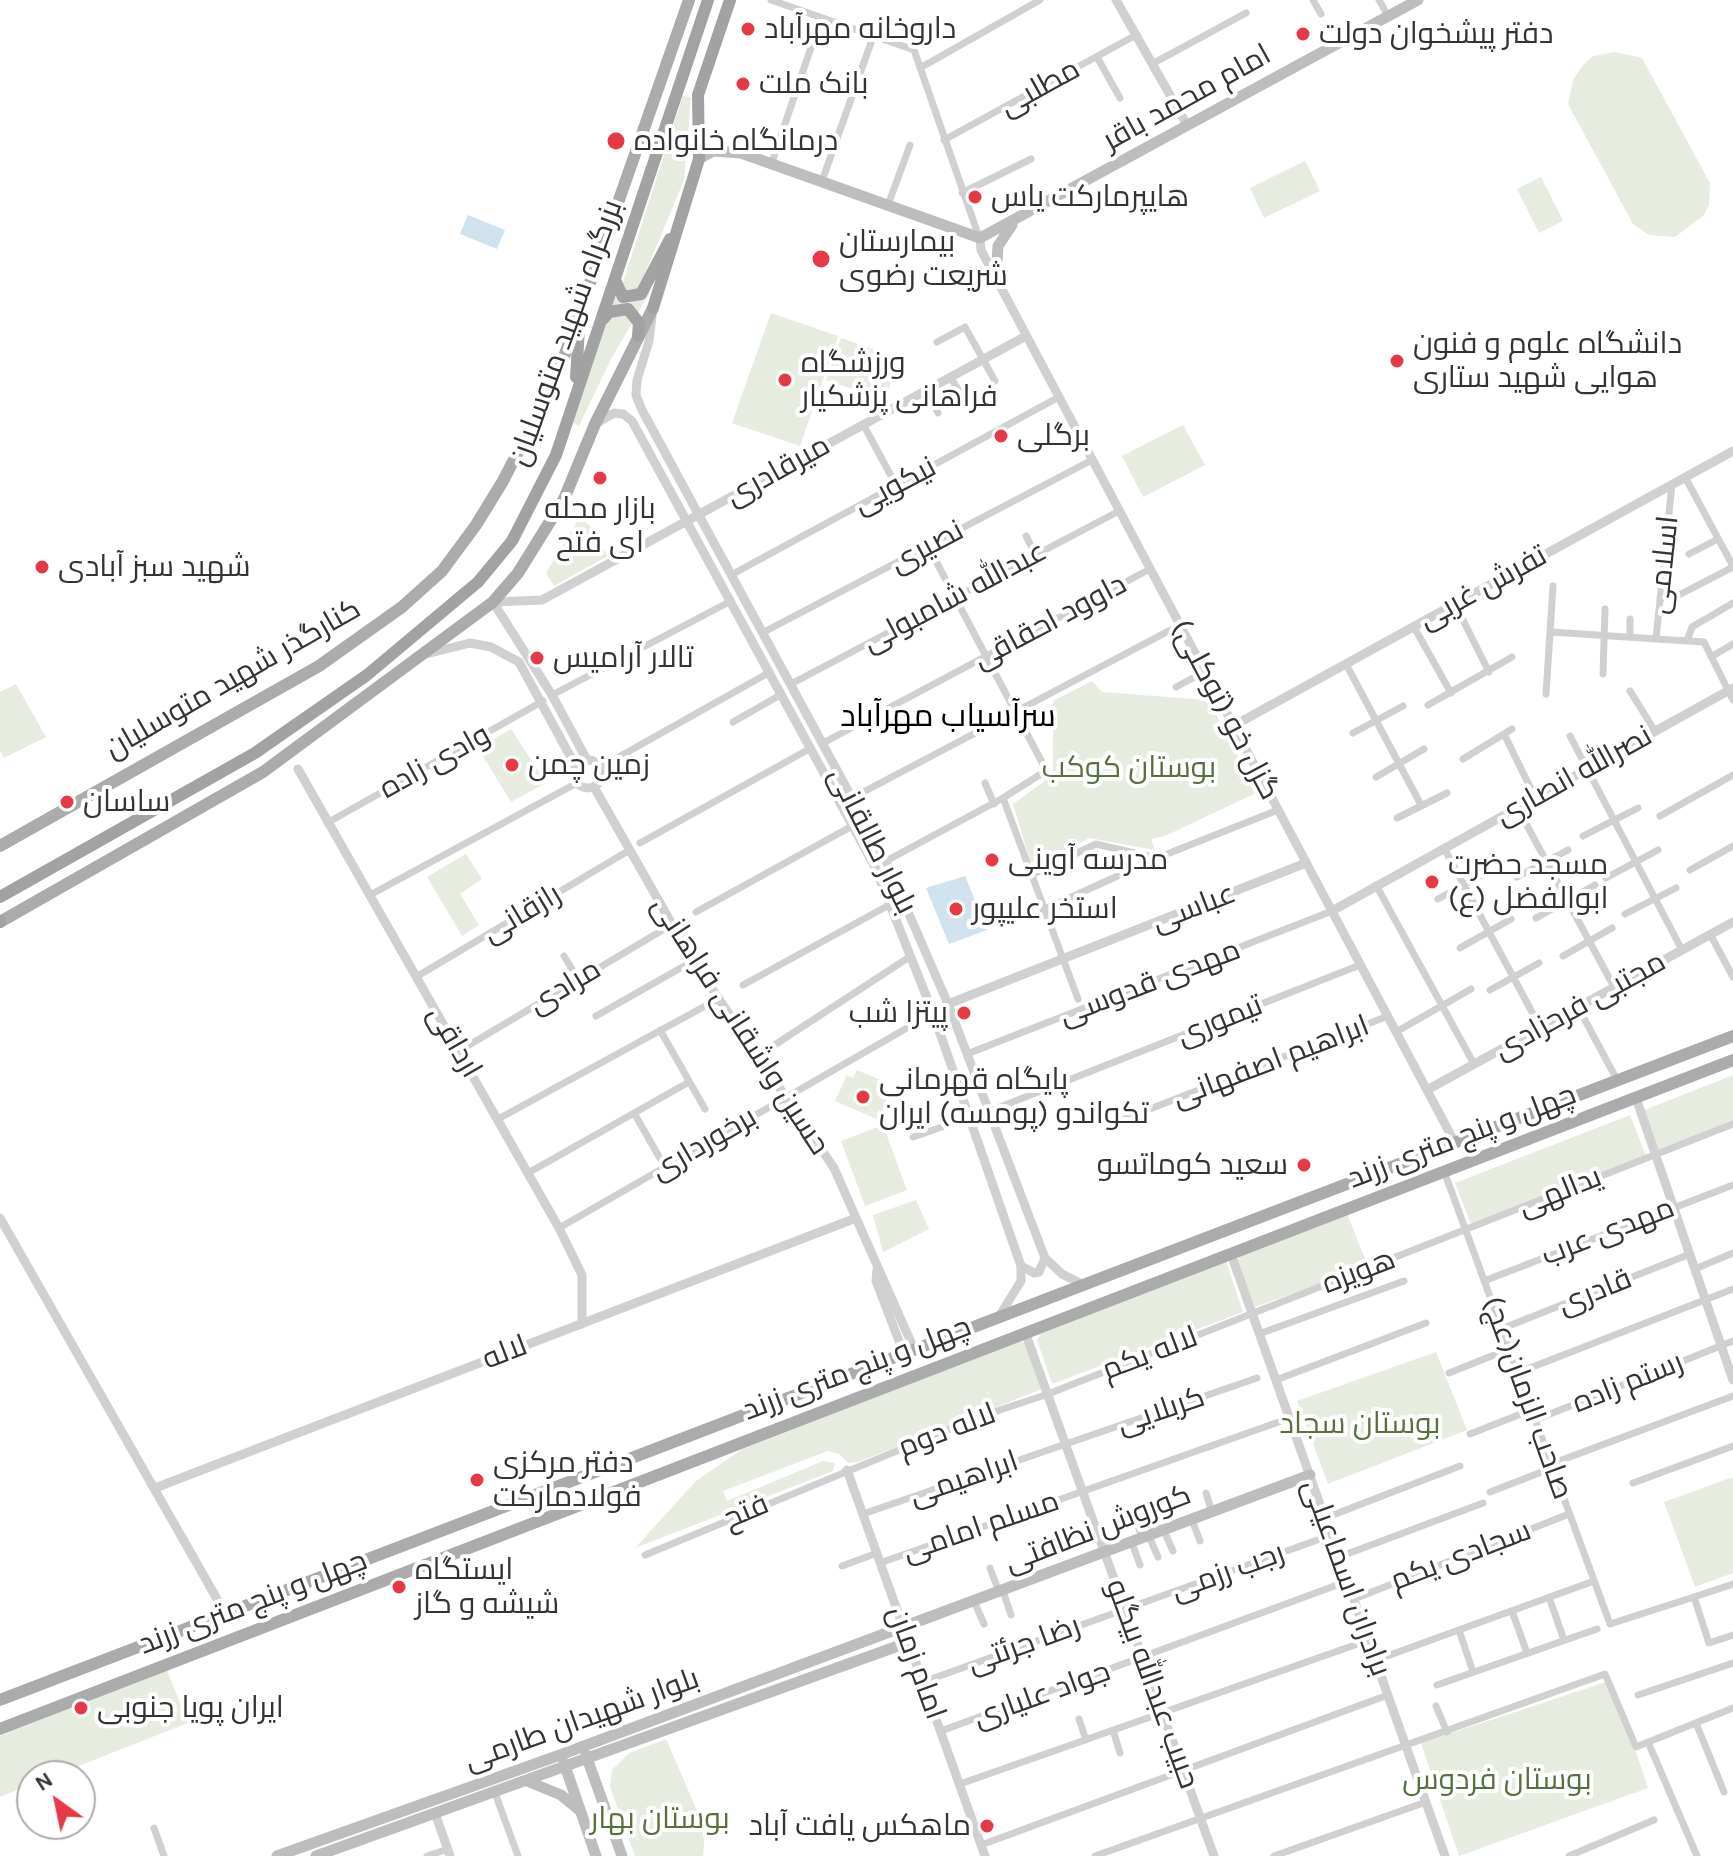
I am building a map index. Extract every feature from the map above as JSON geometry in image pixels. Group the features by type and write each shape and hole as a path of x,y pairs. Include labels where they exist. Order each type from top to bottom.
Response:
{"highway":[{"name":"بزرگراه شهید متوسلیان","path":"0,897 255,753 367,675 429,627 478,582 512,541 556,455 708,0"},
{"path":"653,308 699,159 696,130 698,95 730,0"},
{"path":"615,280 623,297 641,294 675,231"},
{"path":"599,325 609,312 628,309 636,315 638,336"},
{"path":"573,402 580,313"}],"main road":[{"name":"کنارگذر شهید متوسلیان","path":"0,846 358,642 432,580 476,525 503,481 558,374 689,0"},
{"name":"امام محمد باقر","path":"980,238 1418,0"},
{"path":"699,159 724,150 772,162 980,238"},
{"path":"996,279 998,246 1020,216"},
{"path":"0,922 263,772 493,602 518,573 564,499 595,424 653,308"},
{"name":"چهل و پنج متری زرند","path":"0,1700 1616,1078 1733,1036"},
{"name":"چهل و پنج متری زرند","path":"0,1729 1733,1060"},
{"path":"909,1352 918,1374"},
{"path":"841,1378 856,1376 865,1384 860,1392 844,1403"},
{"name":"کوروش نظافتی","path":"903,1627 1310,1475"},
{"name":"بلوار شهیدان طارمی","path":"285,1855 903,1627"},
{"name":"بلوار شهیدان طارمی","path":"316,1856 909,1642"},
{"path":"583,1746 622,1856"},
{"path":"560,1755 596,1856"},
{"path":"527,1780 561,1795 581,1814"}],"street":[{"path":"771,0 914,50 980,238"},
{"path":"920,68 1040,0"},
{"path":"1116,0 1187,125"},
{"path":"1313,0 1321,14"},
{"path":"1379,0 1388,16"},
{"path":"1152,64 1246,13"},
{"path":"772,162 821,18"},
{"name":"مطلبی","path":"944,140 1136,35"},
{"path":"822,181 873,37"},
{"path":"1097,57 1120,98"},
{"path":"888,205 910,145"},
{"path":"962,193 1031,159"},
{"name":"گزل خو (توکلی)","path":"980,238 981,250 996,279 1454,1141"},
{"name":"بلوار طالقانی","path":"653,308 636,395 886,861 948,1004 1045,1258"},
{"path":"937,342 965,327 995,381"},
{"name":"میرقادری","path":"687,521 1026,336"},
{"path":"950,377 961,394"},
{"path":"926,390 938,413"},
{"name":"نیکویی","path":"731,575 1059,397"},
{"name":"بلوار طالقانی","path":"595,424 614,413 630,418 854,825 891,904 933,1013 1021,1266"},
{"path":"863,424 896,485"},
{"name":"تفرش غربی","path":"1233,726 1733,451"},
{"name":"نصیری","path":"762,633 1092,460"},
{"path":"1660,598 1677,596 1733,567 1685,477"},
{"name":"اسلامی","path":"1672,484 1656,639 1704,642 1731,693"},
{"name":"عبدالله شامبولی","path":"791,684 1119,511"},
{"path":"601,767 587,760 493,602 542,600 687,521"},
{"path":"1026,536 1036,555"},
{"path":"1689,554 1718,539"},
{"path":"875,867 994,804 1041,774 1044,765 928,546"},
{"name":"داوود احقاقی","path":"823,743 1150,569"},
{"path":"1546,694 1553,586"},
{"name":"وادی زاده","path":"327,823 548,698 731,601"},
{"path":"1687,641 1692,627 1733,603"},
{"path":"1455,604 1489,672"},
{"path":"1603,674 1605,609"},
{"path":"1630,619 1630,637"},
{"path":"852,798 1180,625"},
{"path":"1414,627 1451,693"},
{"path":"1552,632 1656,639"},
{"path":"426,654 458,644 491,647 519,662 548,698 576,767 577,783"},
{"path":"1711,657 1733,644"},
{"path":"1428,705 1512,657"},
{"path":"1346,664 1421,805"},
{"path":"601,767 770,672"},
{"path":"1176,687 1204,672"},
{"path":"1630,691 1655,731"},
{"name":"نصرالله انصاری","path":"1332,911 1655,731 1731,693"},
{"path":"733,722 782,694"},
{"path":"1353,733 1403,706"},
{"path":"1463,759 1512,729"},
{"path":"1504,734 1535,797"},
{"path":"1570,736 1585,770 1682,950"},
{"path":"640,843 811,748"},
{"path":"1376,777 1424,749"},
{"path":"576,767 587,760"},
{"path":"577,783 585,788 594,787 602,779 601,767"},
{"name":"ارداقی","path":"298,769 559,1228 582,1275 582,1324"},
{"path":"1660,816 1733,775"},
{"path":"370,895 577,783"},
{"path":"985,783 994,804"},
{"name":"حسین واشقانی فراهانی","path":"594,787 693,961 834,1168 877,1270 885,1278 909,1352"},
{"path":"1397,818 1447,793"},
{"path":"1003,798 1078,999"},
{"path":"1517,807 1614,987"},
{"path":"1583,836 1638,808"},
{"path":"1043,910 1157,858 1278,810"},
{"path":"696,912 854,825"},
{"path":"1031,875 1096,844 1157,858"},
{"path":"1690,870 1733,846"},
{"path":"1444,848 1540,1027"},
{"path":"1517,877 1568,850"},
{"path":"1606,878 1658,850"},
{"name":"رازقانی","path":"416,977 628,851"},
{"name":"عباسی","path":"948,1004 1306,863"},
{"path":"1438,899 1487,872"},
{"path":"1376,885 1474,1064"},
{"path":"1536,918 1595,885"},
{"path":"1625,914 1676,888"},
{"path":"743,985 891,904"},
{"name":"مهدی قدوسی","path":"967,1054 1332,911"},
{"path":"1460,948 1511,919"},
{"name":"مجتبی فرحزادی","path":"1427,1090 1733,922"},
{"name":"مرادی","path":"459,1051 671,925"},
{"path":"1563,956 1612,928"},
{"path":"1710,934 1733,977"},
{"path":"564,956 578,979"},
{"path":"773,1046 911,956"},
{"path":"596,1016 693,961"},
{"path":"1490,990 1539,963"},
{"name":"تیموری","path":"990,1111 1360,965"},
{"path":"1396,1032 1471,989"},
{"path":"498,1119 718,999"},
{"path":"1578,1007 1616,1078"},
{"name":"برخورداری","path":"559,1228 933,1013"},
{"name":"ابراهیم اصفهانی","path":"1109,1125 1388,1016"},
{"path":"660,1030 705,1109"},
{"path":"528,1173 689,1082"},
{"path":"1636,1098 1733,1380"},
{"path":"634,1113 665,1167"},
{"path":"913,1137 968,1118"},
{"name":"یدالهی","path":"1465,1230 1733,1124"},
{"name":"صاحب الزمان(عج)","path":"1444,1171 1610,1624 1694,1597"},
{"name":"مهدی عرب","path":"1484,1281 1733,1185"},
{"path":"0,1218 225,1613"},
{"name":"لاله","path":"155,1488 856,1218"},
{"name":"هویزه","path":"1252,1314 1465,1230"},
{"path":"1695,1269 1733,1253"},
{"name":"برادران اسماعیلی","path":"1231,1254 1445,1856"},
{"name":"قادری","path":"1501,1329 1690,1254"},
{"path":"1021,1266 1027,1271 1039,1272 1045,1258 1062,1274 1082,1284"},
{"path":"1000,1315 1021,1281 1021,1266"},
{"path":"1259,1334 1404,1281"},
{"path":"1517,1373 1733,1289"},
{"name":"لاله یکم","path":"1048,1394 1252,1314"},
{"path":"1276,1380 1426,1323"},
{"name":"حبیب عبدالله بیگلو","path":"1025,1332 1214,1856"},
{"name":"رستم زاده","path":"1535,1420 1733,1341"},
{"path":"1449,1373 1509,1349"},
{"name":"کربلایی","path":"1065,1444 1257,1378"},
{"name":"لاله دوم","path":"847,1470 1048,1394"},
{"path":"1490,1492 1733,1396"},
{"path":"1470,1434 1531,1410"},
{"path":"1082,1492 1290,1418"},
{"name":"ابراهیمی","path":"863,1514 1065,1444"},
{"path":"1633,1483 1733,1446"},
{"path":"1325,1518 1460,1466"},
{"name":"امام زمان","path":"847,1470 985,1856"},
{"name":"فتح","path":"645,1555 847,1470"},
{"name":"مسلم امامی","path":"842,1566 879,1558 1082,1492"},
{"path":"1206,1493 1212,1512"},
{"path":"1339,1557 1483,1503"},
{"name":"سجادی یکم","path":"1354,1599 1569,1514"},
{"path":"1134,1516 1142,1539 1158,1557"},
{"path":"1192,1520 1200,1541"},
{"path":"1164,1531 1173,1551"},
{"name":"رجب رزمی","path":"1124,1609 1331,1535"},
{"path":"1140,1565 1142,1539"},
{"path":"990,1568 1011,1615"},
{"name":"جواد علیاری","path":"941,1731 1348,1581"},
{"path":"1376,1660 1594,1581"},
{"path":"1733,1584 1694,1597 1709,1643 1733,1635"},
{"path":"1549,1597 1564,1640"},
{"path":"974,1601 984,1624"},
{"name":"رضا جرئتی","path":"923,1682 1124,1609"},
{"path":"1512,1611 1527,1653"},
{"path":"1437,1685 1597,1629"},
{"path":"1459,1630 1473,1672"},
{"path":"960,1784 1369,1640"},
{"path":"1638,1695 1733,1663"},
{"path":"1095,1856 1605,1674 1636,1747 1729,1710 1733,1721"},
{"path":"981,1845 1388,1695"},
{"path":"1436,1706 1447,1732"},
{"path":"1079,1719 1086,1740"},
{"path":"1696,1723 1724,1792"},
{"path":"1113,1730 1120,1753"},
{"path":"1648,1742 1697,1856"},
{"path":"495,1793 518,1856"},
{"path":"1274,1856 1426,1802"},
{"path":"427,1856 449,1852 435,1813"},
{"path":"1569,1856 1654,1820"},
{"path":"154,1828 164,1856"}],"green space":[{"path":"1615,52 1642,58 1710,183 1709,204 1704,215 1675,237 1649,235 1633,224 1568,104 1573,80 1582,66 1593,56"},
{"path":"683,96 691,97 684,180 642,281 637,290 628,294 622,285"},
{"path":"1305,161 1320,191 1264,218 1250,188"},
{"path":"1541,177 1563,221 1539,233 1517,189"},
{"path":"662,256 648,296 611,359 579,426 573,423 616,294 625,305 640,299"},
{"name":"ورزشگاه فراهانی پزشکیار","path":"771,313 838,336 800,446 732,423"},
{"path":"841,338 899,358 885,400 826,380"},
{"path":"1183,425 1205,465 1143,497 1122,456"},
{"path":"580,517 592,528 608,556 554,586 546,573"},
{"name":"بوستان کوکب","path":"1092,681 1102,692 1208,700 1258,792 1165,836 1151,839 1155,850 1089,838 1041,864 1030,861 1013,804 1053,775 1053,701"},
{"path":"16,684 46,737 4,758 0,751 0,692"},
{"name":"زمین چمن","path":"511,729 546,783 511,802 478,748"},
{"path":"466,854 482,879 460,894 479,925 462,936 427,877"},
{"name":"پایگاه قهرمانی تکواندو (پومسه) ایران","path":"857,1070 885,1082 882,1090 890,1093 879,1120 835,1101 847,1075 853,1078"},
{"path":"1733,1075 1733,1122 1658,1150 1642,1111"},
{"path":"1630,1115 1646,1156 1471,1224 1455,1183"},
{"path":"883,1125 907,1190 865,1206 841,1141"},
{"path":"916,1200 929,1229 883,1252 873,1215"},
{"path":"1347,1214 1368,1266 1255,1307 1237,1262 1240,1255"},
{"path":"1226,1261 1243,1312 1052,1384 1037,1340 1040,1334"},
{"path":"1019,1341 1025,1343 1042,1389 858,1462 848,1463 839,1454 828,1451 723,1491 727,1501 823,1461 835,1463 833,1471 635,1548 696,1481 741,1450"},
{"name":"بوستان سجاد","path":"1436,1352 1467,1430 1328,1484 1297,1401"},
{"path":"1733,1477 1733,1573 1695,1587 1664,1502"},
{"path":"167,1670 188,1723 94,1760 16,1760 16,1790 0,1797 0,1736"},
{"name":"بوستان فردوس","path":"1612,1680 1648,1788 1459,1856 1421,1743"},
{"name":"بوستان بهار","path":"666,1739 705,1829 703,1856 635,1856 610,1787 612,1770 629,1753"}],"water":[{"path":"468,215 505,230 497,249 460,234"},
{"name":"استخر علیپور","path":"965,876 987,930 949,944 926,888"}],"place":[{"name":"داروخانه مهرآباد","path":"748,29"},
{"name":"دفتر پیشخوان دولت","path":"1303,34"},
{"name":"بانک ملت","path":"743,84"},
{"name":"درمانگاه خانواده","path":"616,141"},
{"name":"هایپرمارکت یاس","path":"975,197"},
{"name":"بیمارستان شریعت رضوی","path":"821,259"},
{"name":"دانشگاه علوم و فنون هوایی شهید ستاری","path":"1397,361"},
{"name":"ورزشگاه فراهانی پزشکیار","path":"785,380"},
{"name":"برگلی","path":"1001,436"},
{"name":"بازار محله ای فتح","path":"600,478"},
{"name":"شهید سبز آبادی","path":"42,567"},
{"name":"تالار آرامیس","path":"537,658"},
{"name":"زمین چمن","path":"512,765"},
{"name":"ساسان","path":"67,802"},
{"name":"مدرسه آوینی","path":"992,860"},
{"name":"مسجد حضرت ابوالفضل (ع)","path":"1432,882"},
{"name":"استخر علیپور","path":"956,909"},
{"name":"پیتزا شب","path":"964,1013"},
{"name":"پایگاه قهرمانی تکواندو (پومسه) ایران","path":"863,1097"},
{"name":"سعید کوماتسو","path":"1304,1165"},
{"name":"دفتر مرکزی فولادمارکت","path":"477,1480"},
{"name":"ایستگاه شیشه و گاز","path":"399,1587"},
{"name":"ایران پویا جنوبی","path":"81,1708"},
{"name":"ماهکس یافت آباد","path":"987,1826"}],"district":[{"name":"سرآسیاب مهرآباد","path":"948,717"}]}
